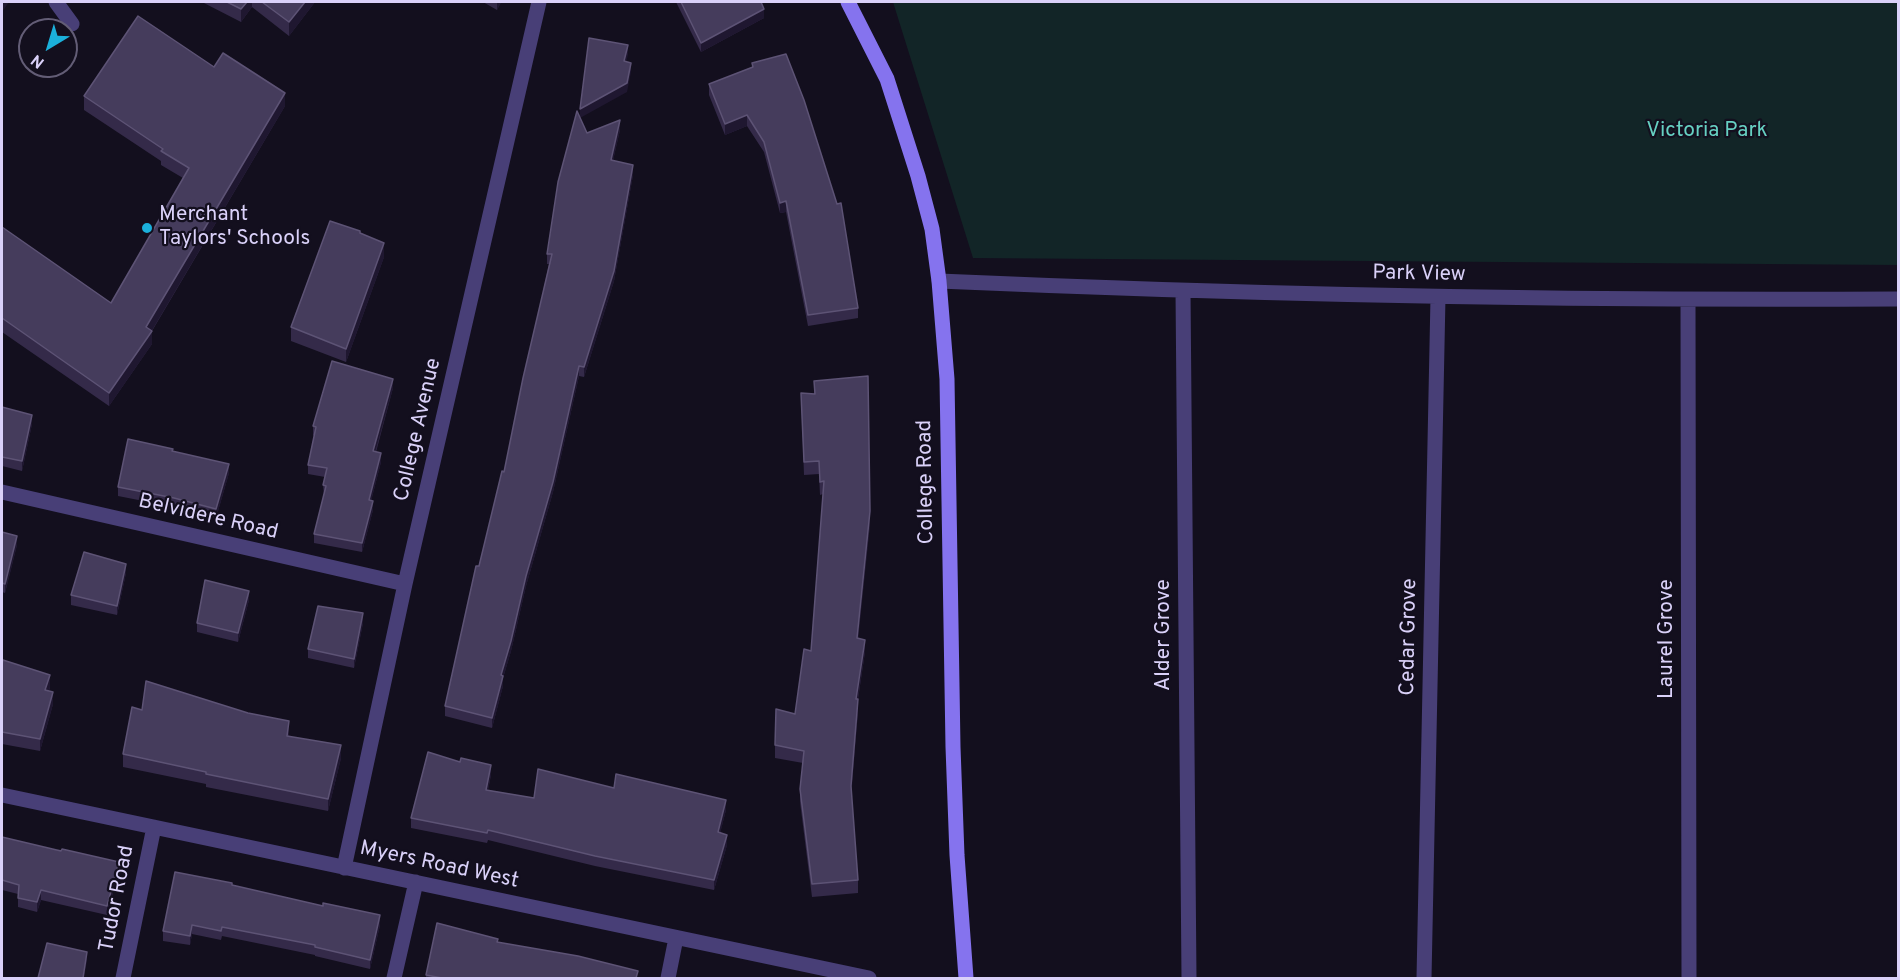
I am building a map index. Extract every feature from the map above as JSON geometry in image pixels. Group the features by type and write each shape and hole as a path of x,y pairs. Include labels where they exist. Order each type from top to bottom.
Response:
{"street":[{"path":"56,2 68,18"},
{"name":"College Avenue","path":"344,868 405,584 539,2"},
{"name":"College Road","path":"848,2 887,80 918,176 932,229 939,280 947,379 957,855 966,978"},
{"name":"Park View","path":"939,280 1184,291 1438,297 1688,300 1899,299"},
{"name":"Alder Grove","path":"1184,291 1189,978"},
{"name":"Cedar Grove","path":"1424,978 1438,297"},
{"name":"Laurel Grove","path":"1688,300 1689,978"},
{"name":"Belvidere Road","path":"2,492 405,584"},
{"name":"Myers Road West","path":"2,795 869,978"},
{"name":"Tudor Road","path":"123,978 154,827"},
{"path":"394,978 416,882"},
{"path":"668,978 676,938"}],"green space":[{"name":"Victoria Park","path":"893,2 1898,2 1898,265 973,258"}],"building":[{"path":"227,2 247,2 241,9"},
{"path":"262,2 305,2 289,22"},
{"path":"681,2 761,2 764,9 701,43"},
{"path":"138,16 214,67 223,53 285,93 146,327 152,331 109,393 2,318 2,227 111,303 189,168 161,151 163,149 84,96"},
{"path":"589,38 628,45 624,61 631,63 627,83 580,109"},
{"path":"786,54 804,100 837,204 841,203 858,308 808,315 786,201 780,203 764,142 747,115 725,124 709,84 753,67 752,63"},
{"path":"577,111 587,133 620,120 611,160 633,165 614,271 584,367 579,366 553,482 526,576 492,718 445,706 476,566 479,566 502,471 504,472 552,254 547,254 558,182"},
{"path":"330,221 360,231 384,243 346,349 291,327"},
{"path":"332,361 393,379 373,451 381,453 369,500 373,501 362,543 314,534 326,486 323,485 327,468 308,465 316,427 313,426"},
{"path":"868,376 870,511 857,638 865,640 856,699 858,699 851,786 858,880 812,884 800,789 804,751 775,745 776,709 795,714 804,649 811,651 824,481 820,482 819,461 804,462 801,393 815,394 814,381"},
{"path":"2,407 32,415 22,461 2,457"},
{"path":"128,439 229,464 216,509 118,487"},
{"path":"2,532 17,536 5,584 2,583"},
{"path":"84,552 126,564 117,606 71,595"},
{"path":"205,580 249,591 238,633 197,623"},
{"path":"318,606 363,613 354,659 308,649"},
{"path":"3,660 50,675 45,690 53,692 40,739 2,732"},
{"path":"146,681 248,713 289,721 287,736 341,745 328,799 123,754 132,707 142,710"},
{"path":"428,752 460,762 461,758 491,765 486,790 534,798 538,769 614,788 616,774 726,800 718,832 727,835 714,880 595,856 488,830 487,833 411,818"},
{"path":"2,837 119,862 107,906 41,890 37,902 18,898 19,885 2,880"},
{"path":"175,872 232,883 232,885 323,906 323,903 380,915 370,960 315,947 315,945 222,927 221,931 192,925 190,936 163,931"},
{"path":"437,923 498,939 497,942 578,956 638,971 636,978 442,978 426,975"},
{"path":"47,943 87,952 83,978 38,978"}],"place":[{"name":"Merchant Taylors' Schools","path":"147,228"}]}
